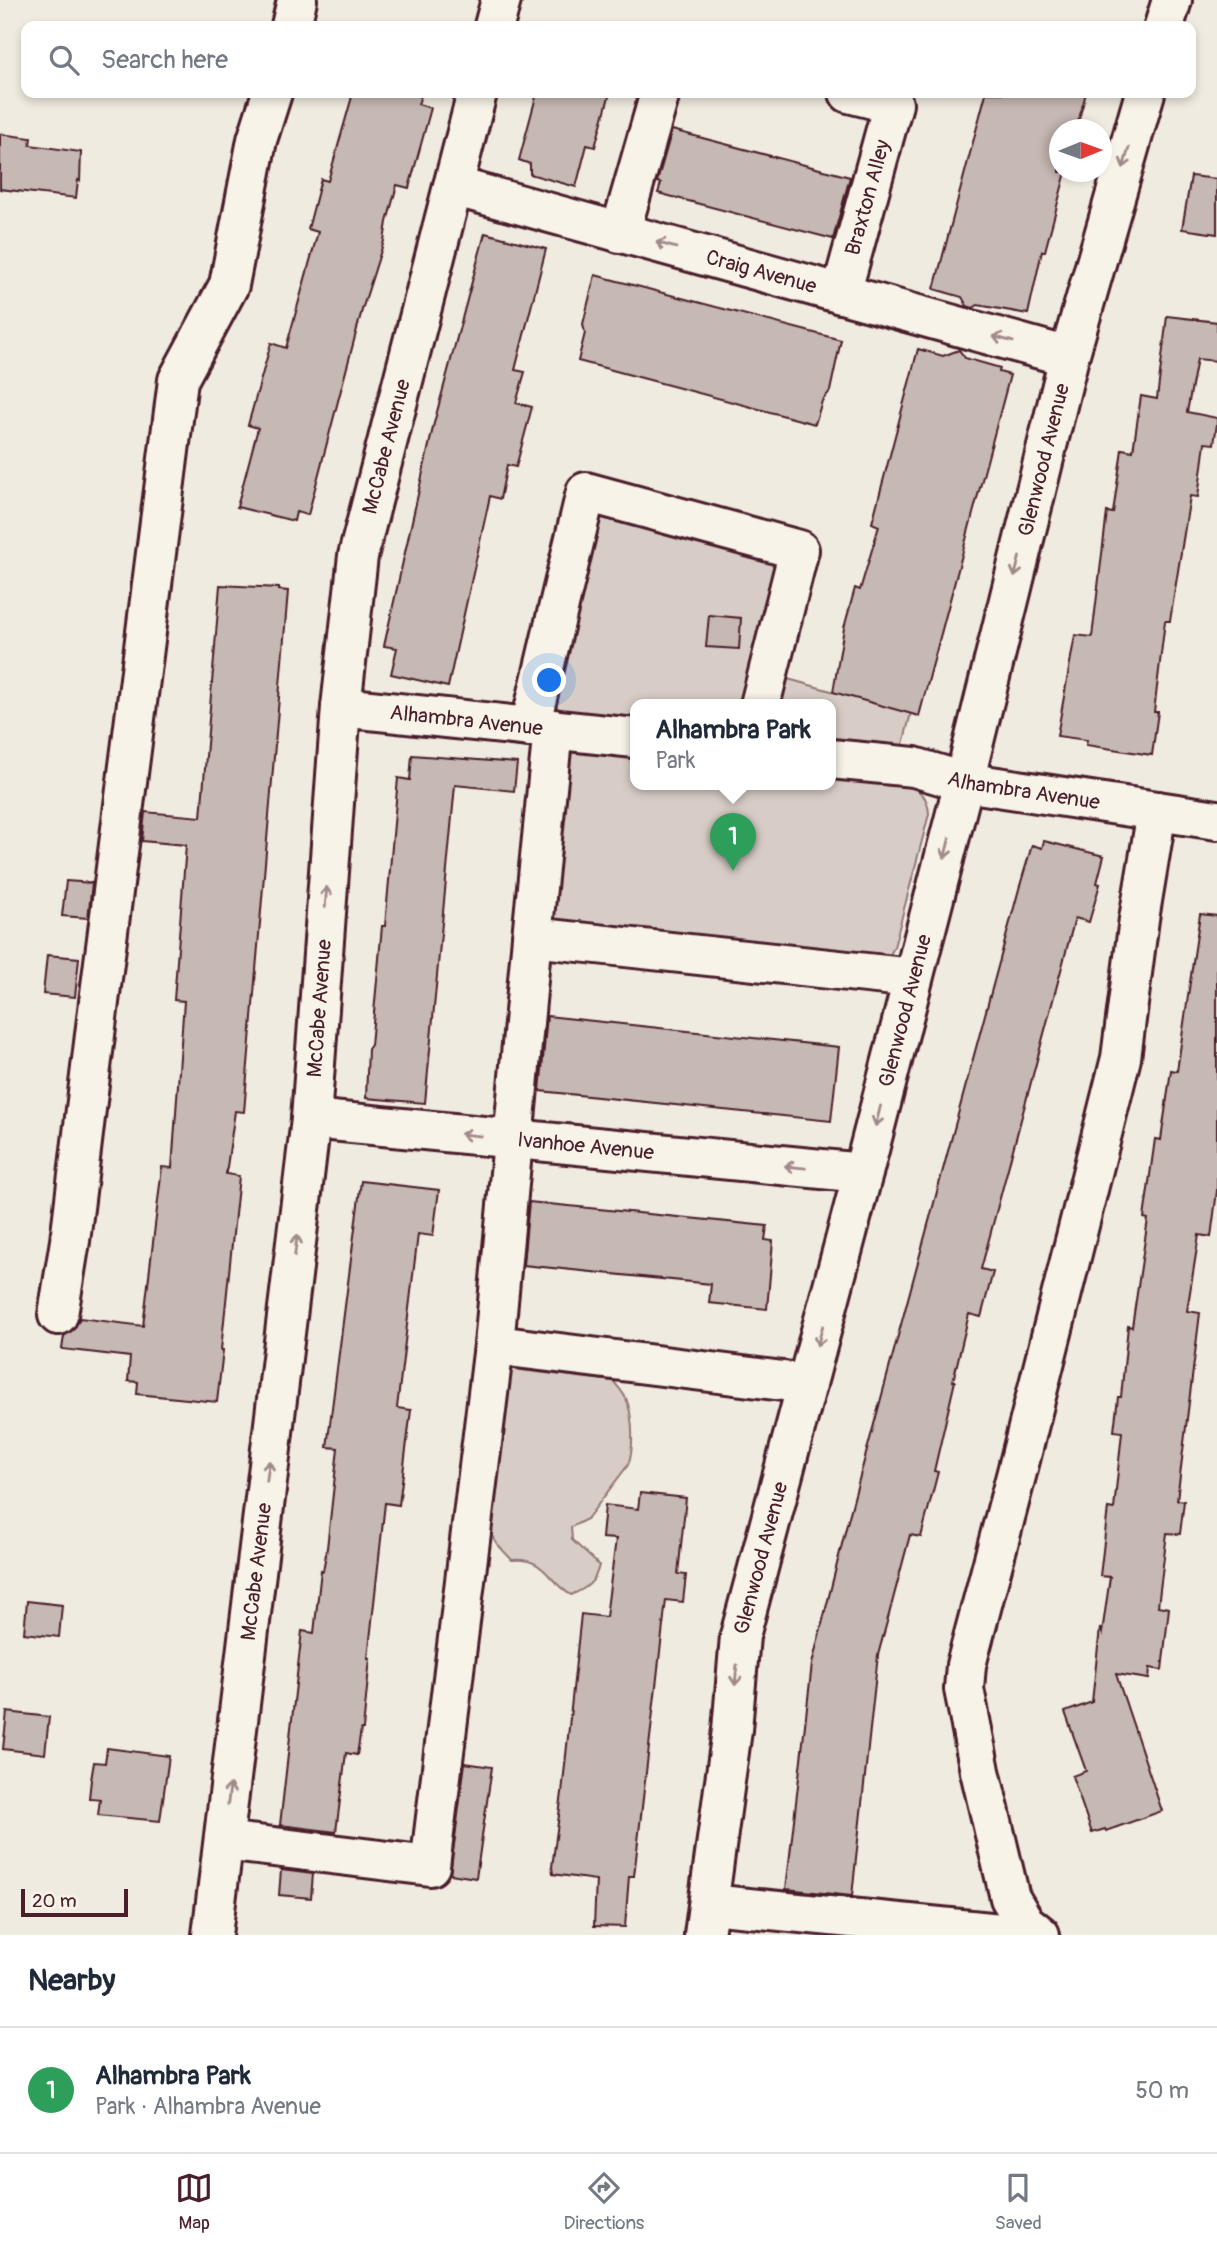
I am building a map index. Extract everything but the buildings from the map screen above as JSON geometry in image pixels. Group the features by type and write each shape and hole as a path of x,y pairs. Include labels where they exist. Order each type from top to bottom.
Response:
{"street":[{"path":"292,21 297,0"},
{"path":"495,21 501,0"},
{"path":"1166,21 1172,0"},
{"path":"58,1315 70,1241 178,380 229,285 257,140 270,98"},
{"name":"McCabe Avenue","path":"212,1935 310,1119 341,707 358,556 476,98"},
{"path":"620,233 659,98"},
{"name":"Braxton Alley","path":"841,294 893,104 869,98"},
{"name":"Glenwood Avenue","path":"706,1920 732,1730 740,1636 964,782 1069,358 1144,98"},
{"name":"Craig Avenue","path":"453,186 1069,358"},
{"path":"224,1841 430,1866 494,1345 531,937 541,728 586,492 799,550 762,699"},
{"name":"Alhambra Avenue","path":"341,707 630,737"},
{"name":"Alhambra Avenue","path":"836,760 914,768 964,782 1217,820"},
{"path":"1040,1935 1026,1923 1010,1898 964,1689 966,1665 1121,1058 1139,919 1157,811"},
{"path":"531,937 913,978"},
{"name":"Ivanhoe Avenue","path":"310,1119 863,1173"},
{"path":"494,1345 807,1384"},
{"path":"706,1920 1021,1935"}],"shaded area":[{"path":"592,511 792,558 754,699 630,699 630,720 548,712"},
{"path":"777,676 911,713 902,748 836,742 836,699 772,699"},
{"path":"566,748 630,755 630,790 836,790 836,778 911,786 925,797 928,805 929,814 894,947 885,958 545,927"},
{"path":"511,1369 613,1381 628,1404 632,1435 628,1465 587,1519 571,1527 572,1540 599,1565 590,1584 571,1595 539,1566 523,1560 512,1560 487,1528 500,1377"}],"place":[{"name":"Alhambra Park","path":"733,871"}]}
